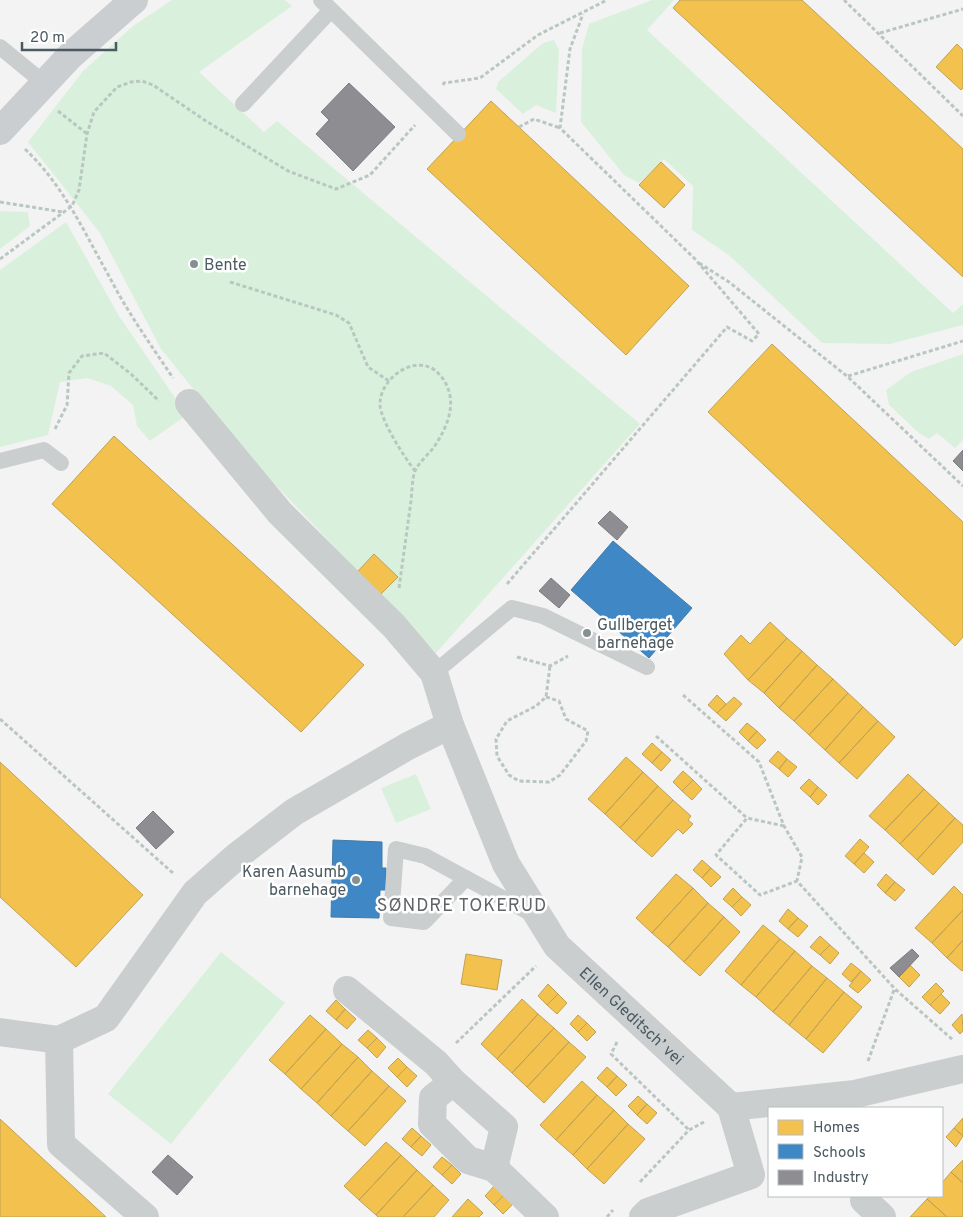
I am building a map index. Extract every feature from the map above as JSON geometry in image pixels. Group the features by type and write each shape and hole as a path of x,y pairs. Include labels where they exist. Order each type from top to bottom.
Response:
{"street":[{"path":"10,138 47,95 97,30 134,0"},
{"path":"189,403 280,513 394,626 434,673"},
{"name":"Ellen Gleditsch’ vei","path":"434,673 450,725 506,864 556,946 731,1108"},
{"path":"0,1032 59,1040 106,1018 195,892 237,856 294,812 408,746 450,725"},
{"path":"347,990 444,1072 504,1127 494,1168"},
{"path":"59,1040 61,1144 145,1217"},
{"path":"643,1217 648,1212 751,1176 731,1108 855,1094 963,1069"},
{"path":"444,1072 433,1098 432,1124 468,1160 494,1168 545,1217"}],"lane":[{"path":"243,104 326,5 458,134"},
{"path":"0,48 47,95"},
{"path":"0,461 44,450 61,463"},
{"path":"434,673 512,608 543,616 647,667"},
{"path":"466,878 424,922 391,918 396,849 425,856 539,917"}],"path":[{"path":"0,259 72,206 83,170 87,134 94,112 117,87 142,81 154,85 206,122 288,171 336,189 370,176 430,108 444,83 480,78 538,35 583,14 607,0"},
{"path":"844,0 963,116"},
{"path":"880,34 963,9"},
{"path":"560,128 570,49 583,14"},
{"path":"47,95 64,115 87,134"},
{"path":"500,590 527,563 727,327 752,341 760,334 695,260 560,128 534,119 519,127"},
{"path":"10,138 53,179 72,206 110,280 189,403 173,414 131,374 104,353 82,356 69,373 67,405"},
{"path":"0,202 64,212"},
{"path":"695,260 729,282 848,376 963,486"},
{"path":"230,282 336,315 349,323 368,367 389,381"},
{"path":"848,376 963,341"},
{"path":"394,626 415,471 446,426 452,405 449,387 438,373 422,366 405,368 393,375 381,392 380,406 407,461 415,471"},
{"path":"517,657 550,666 594,641"},
{"path":"546,697 559,701 566,719 588,731 586,741 560,775 549,782 519,781 509,775 497,756 496,739 506,721 536,706 546,697 550,666"},
{"path":"683,695 759,762 784,826 802,857 797,881"},
{"path":"0,719 195,892"},
{"path":"656,736 746,818 784,826"},
{"path":"746,818 716,855 760,894 797,881"},
{"path":"797,881 895,990 956,1043"},
{"path":"444,1072 556,946"},
{"path":"855,1094 895,990"},
{"path":"630,1014 611,1054 689,1130"},
{"path":"638,1184 689,1130 731,1108"},
{"path":"607,1217 619,1204"}],"green space":[{"path":"172,0 285,0 292,6 199,72 264,132 277,121 640,424 436,653 243,451 161,349 100,233 28,142 83,71 133,26"},
{"path":"652,0 674,0 647,30 953,313 963,304 963,325 890,344 822,343 730,256 692,230 693,186 664,159 639,183 624,175 581,122 582,49 589,24"},
{"path":"554,40 559,50 556,113 536,105 523,114 496,89 498,82 543,43"},
{"path":"0,211 28,212 30,226 0,249"},
{"path":"66,222 119,316 187,415 150,441 137,426 133,405 111,386 87,378 60,382 48,435 0,447 0,270"},
{"path":"963,354 963,440 955,448 937,433 929,439 920,434 889,405 886,390 911,372"},
{"path":"416,774 431,809 396,823 381,788"},
{"path":"221,952 285,1003 171,1144 108,1094"}],"building: Homes":[{"path":"680,0 802,0 963,149 963,277 673,8"},
{"path":"957,44 963,50 963,88 961,90 936,67"},
{"path":"491,101 689,286 626,355 427,169"},
{"path":"661,162 685,185 664,208 639,185"},
{"path":"772,344 963,522 963,637 955,646 708,412"},
{"path":"114,436 364,665 301,732 52,504"},
{"path":"374,554 398,577 381,594 358,571"},
{"path":"770,622 787,638 748,680 724,654 741,635 750,644"},
{"path":"787,638 802,651 764,693 748,680"},
{"path":"802,651 817,665 779,708 764,693"},
{"path":"817,665 833,679 794,721 779,708"},
{"path":"833,679 848,693 809,735 794,721"},
{"path":"848,693 863,707 825,750 809,735"},
{"path":"717,695 726,704 717,713 708,705"},
{"path":"734,697 742,704 726,721 717,713"},
{"path":"863,707 878,721 839,763 825,750"},
{"path":"878,721 895,737 857,779 839,763"},
{"path":"747,723 757,731 748,741 739,732"},
{"path":"757,731 766,740 757,749 748,741"},
{"path":"652,743 662,752 652,763 642,754"},
{"path":"778,751 787,759 779,769 769,761"},
{"path":"662,752 671,760 661,771 652,763"},
{"path":"626,757 643,772 605,814 588,799"},
{"path":"787,759 797,767 788,777 779,769"},
{"path":"0,762 143,895 76,967 0,897"},
{"path":"683,771 693,780 682,791 673,782"},
{"path":"643,772 658,786 620,828 605,814"},
{"path":"908,774 924,789 885,830 869,816"},
{"path":"809,779 818,787 810,797 800,788"},
{"path":"693,780 702,789 692,800 682,791"},
{"path":"658,786 673,800 635,842 620,828"},
{"path":"818,787 827,795 818,805 810,797"},
{"path":"924,789 939,803 900,844 885,830"},
{"path":"673,800 691,816 688,820 693,824 683,834 678,829 652,857 635,842"},
{"path":"939,803 955,818 917,860 900,844"},
{"path":"955,818 963,825 963,842 933,875 917,860"},
{"path":"860,839 869,847 854,864 845,856"},
{"path":"864,853 874,862 864,873 854,864"},
{"path":"702,860 711,868 702,878 693,870"},
{"path":"711,868 721,877 711,887 702,878"},
{"path":"676,874 693,888 652,933 636,918"},
{"path":"886,874 895,882 885,893 877,885"},
{"path":"895,882 905,890 895,901 885,893"},
{"path":"954,886 963,895 963,910 932,943 915,928"},
{"path":"693,888 708,903 668,947 652,933"},
{"path":"733,888 742,897 732,907 723,899"},
{"path":"742,897 751,905 741,916 732,907"},
{"path":"708,903 724,917 684,962 668,947"},
{"path":"788,909 798,918 788,929 779,921"},
{"path":"963,910 963,940 947,958 932,943"},
{"path":"724,917 740,932 700,976 684,962"},
{"path":"798,918 808,926 798,937 788,929"},
{"path":"763,925 780,939 741,985 725,971"},
{"path":"820,936 830,945 820,955 810,947"},
{"path":"780,939 795,951 756,997 741,985"},
{"path":"963,940 963,970 962,971 947,958"},
{"path":"830,945 839,953 830,964 820,955"},
{"path":"795,951 812,966 773,1012 756,997"},
{"path":"466,954 502,960 497,990 461,984"},
{"path":"851,963 861,971 851,982 842,974"},
{"path":"910,965 920,975 909,987 899,977"},
{"path":"812,966 827,978 789,1025 773,1012"},
{"path":"861,971 871,980 858,993 849,986"},
{"path":"827,978 844,992 806,1039 789,1025"},
{"path":"936,983 944,991 930,1005 922,997"},
{"path":"548,984 558,994 547,1005 538,996"},
{"path":"844,992 862,1007 823,1053 806,1039"},
{"path":"558,994 567,1003 557,1014 547,1005"},
{"path":"941,994 950,1003 940,1014 930,1005"},
{"path":"522,999 538,1014 497,1059 481,1044"},
{"path":"336,1000 345,1009 336,1020 326,1011"},
{"path":"345,1009 356,1019 347,1029 336,1020"},
{"path":"538,1014 554,1028 512,1073 497,1059"},
{"path":"962,1014 963,1031 960,1034 952,1025"},
{"path":"310,1015 326,1029 285,1074 269,1060"},
{"path":"578,1015 587,1023 578,1032 570,1024"},
{"path":"587,1023 596,1032 587,1041 578,1032"},
{"path":"554,1028 569,1042 527,1087 512,1073"},
{"path":"326,1029 342,1044 301,1089 285,1074"},
{"path":"368,1030 377,1038 367,1048 358,1040"},
{"path":"377,1038 386,1047 377,1058 367,1048"},
{"path":"569,1042 586,1057 544,1103 527,1087"},
{"path":"342,1044 358,1057 317,1103 301,1089"},
{"path":"358,1057 372,1071 331,1116 317,1103"},
{"path":"398,1058 407,1067 397,1077 388,1068"},
{"path":"407,1067 417,1076 407,1087 397,1077"},
{"path":"607,1067 617,1076 607,1087 597,1078"},
{"path":"372,1071 389,1086 348,1131 331,1116"},
{"path":"617,1076 627,1085 616,1096 607,1087"},
{"path":"582,1081 597,1095 556,1140 540,1125"},
{"path":"389,1086 406,1101 365,1146 348,1131"},
{"path":"597,1095 614,1110 573,1155 556,1140"},
{"path":"638,1096 647,1104 637,1115 628,1106"},
{"path":"647,1104 657,1113 647,1124 637,1115"},
{"path":"614,1110 628,1124 587,1169 573,1155"},
{"path":"963,1118 963,1136 954,1128"},
{"path":"0,1119 106,1217 0,1217"},
{"path":"628,1124 645,1139 604,1184 587,1169"},
{"path":"412,1128 421,1136 411,1147 402,1139"},
{"path":"954,1128 963,1136 956,1147 946,1137"},
{"path":"421,1136 431,1145 422,1156 411,1147"},
{"path":"386,1142 401,1155 359,1200 344,1186"},
{"path":"401,1155 417,1170 376,1215 359,1200"},
{"path":"442,1157 452,1165 442,1175 433,1167"},
{"path":"963,1160 963,1183 951,1172"},
{"path":"452,1165 461,1174 452,1184 442,1175"},
{"path":"417,1170 433,1185 403,1217 378,1217 376,1215"},
{"path":"951,1172 963,1183 963,1217 947,1217 927,1199 929,1197 943,1197 943,1182"},
{"path":"433,1185 449,1200 434,1217 403,1217"},
{"path":"495,1185 504,1195 494,1205 485,1196"},
{"path":"504,1195 513,1204 503,1214 494,1205"},
{"path":"468,1199 483,1213 479,1217 452,1217"},
{"path":"927,1199 947,1217 910,1217"}],"building: Schools":[{"path":"613,541 692,608 649,658 571,590"},
{"path":"333,840 382,842 382,868 386,868 386,890 380,890 379,918 331,917"}],"building: Industry":[{"path":"349,83 395,127 353,171 316,134 329,120 321,112"},
{"path":"963,450 963,471 953,461"},
{"path":"610,511 628,527 617,540 598,523"},
{"path":"551,578 570,595 559,608 539,591"},
{"path":"153,811 174,832 156,849 136,828"},
{"path":"912,949 919,956 899,977 890,968"},
{"path":"168,1155 193,1177 177,1195 152,1172"}],"place":[{"name":"Bente","path":"194,264"},
{"name":"Gullberget barnehage","path":"587,633"},
{"name":"Karen Aasumb barnehage","path":"356,880"}],"district":[{"name":"SØNDRE TOKERUD","path":"462,905"}]}
